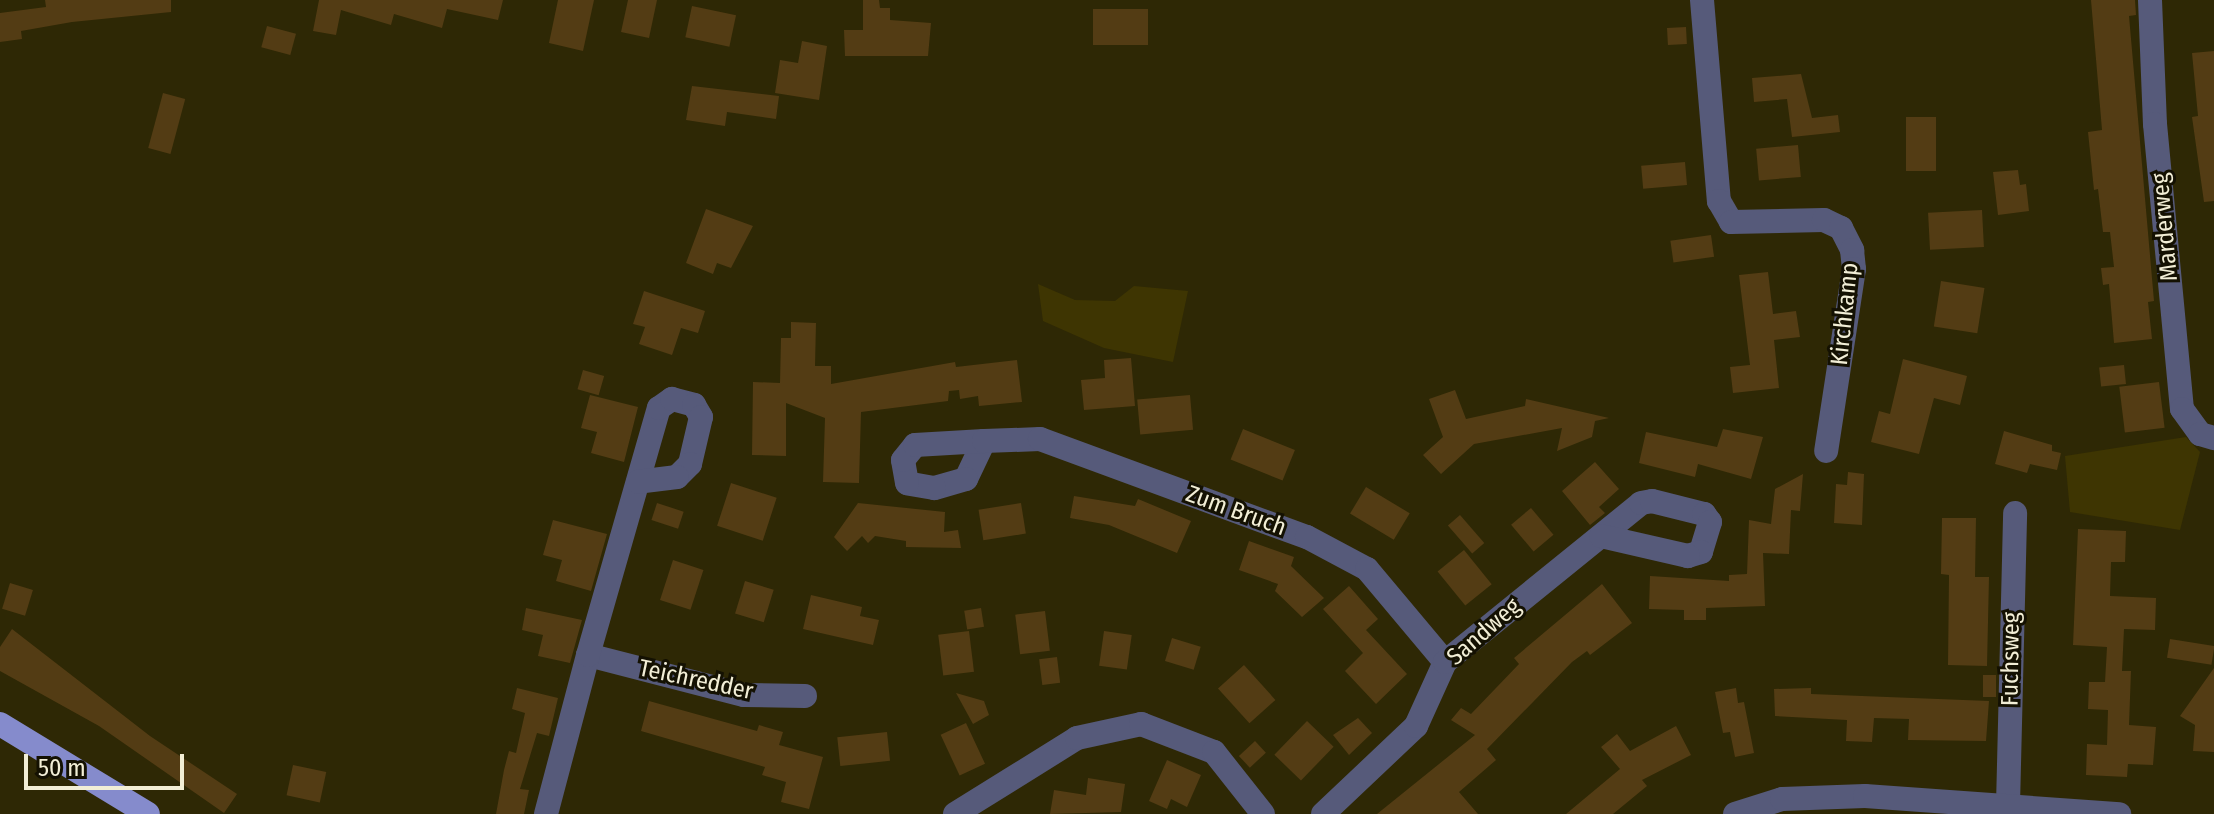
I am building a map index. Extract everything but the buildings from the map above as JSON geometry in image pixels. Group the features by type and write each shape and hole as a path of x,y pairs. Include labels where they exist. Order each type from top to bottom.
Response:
{"main road":[{"path":"0,724 148,814"}],"street":[{"name":"Kirchkamp","path":"1702,0 1719,201 1731,222 1824,220 1841,228 1852,250 1854,269 1826,451"},
{"name":"Marderweg","path":"2150,0 2155,124 2182,409 2200,434 2214,438"},
{"name":"Zum Bruch","path":"984,441 1040,439 1307,537 1367,569 1445,662"},
{"path":"546,814 638,482"},
{"name":"Fuchsweg","path":"2008,805 2015,513"},
{"name":"Sandweg","path":"1323,814 1416,726 1445,662 1601,536"},
{"name":"Teichredder","path":"588,655 744,695 805,696"},
{"path":"965,811 1077,738 1141,724 1214,752 1263,814"},
{"path":"1735,814 1782,799 1865,796 2119,814"}],"shaded area":[{"path":"1038,284 1075,300 1115,301 1134,286 1188,291 1173,362 1104,348 1043,321"},
{"path":"2186,437 2200,452 2180,530 2070,512 2065,456"}]}
